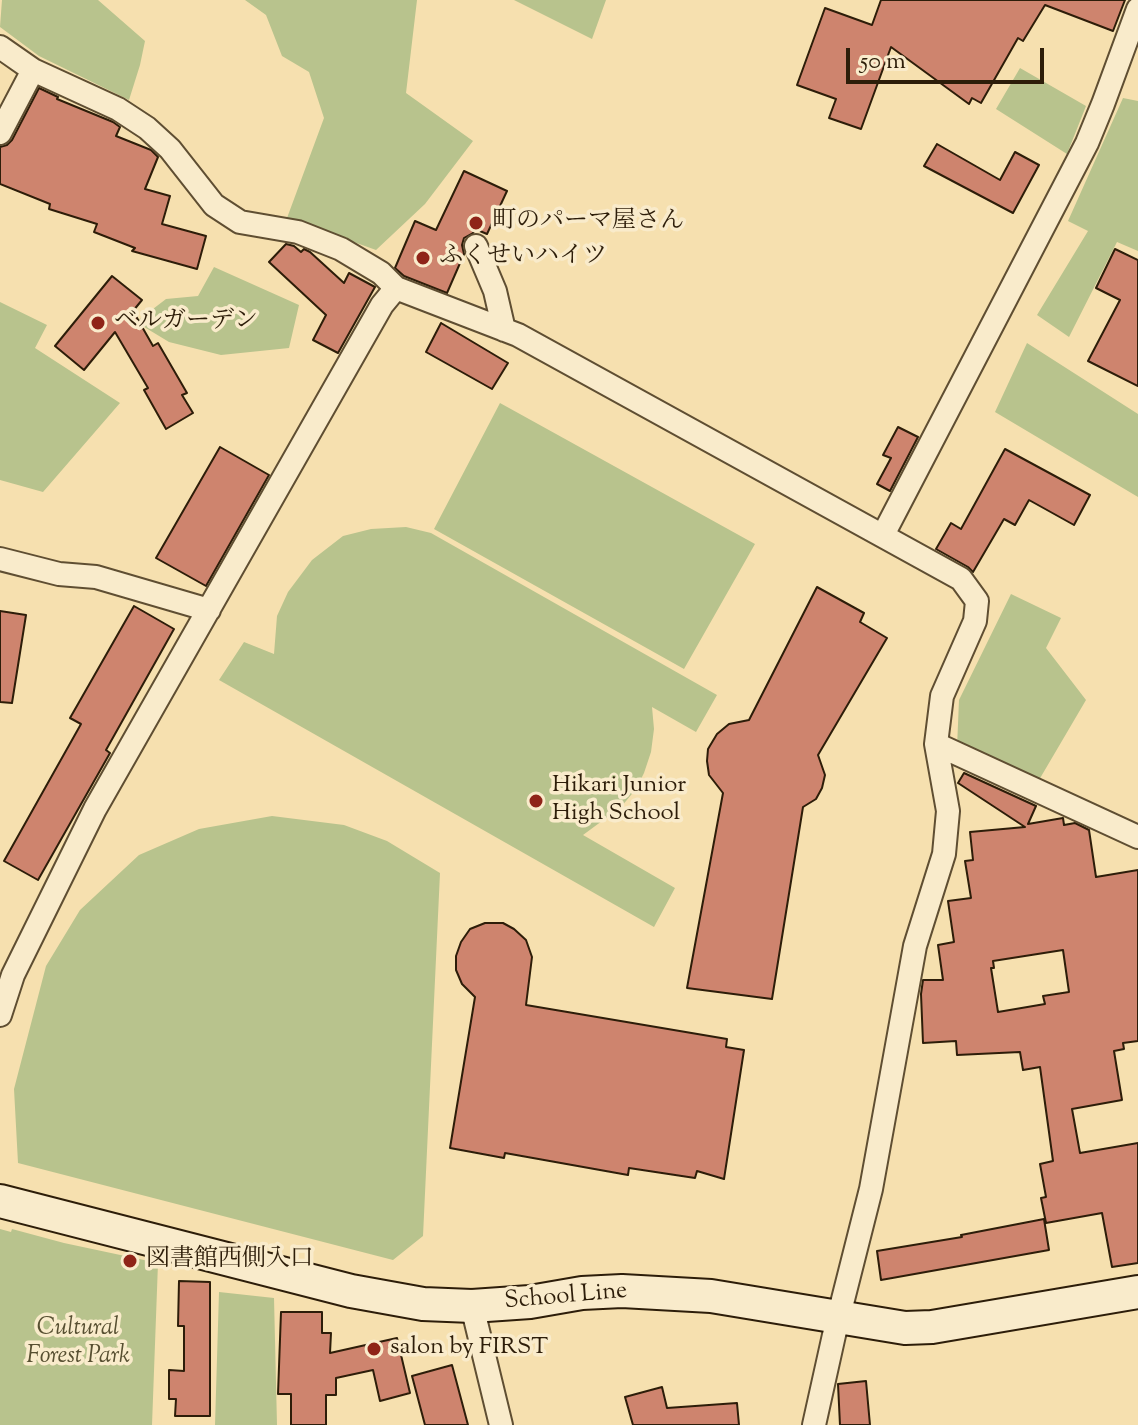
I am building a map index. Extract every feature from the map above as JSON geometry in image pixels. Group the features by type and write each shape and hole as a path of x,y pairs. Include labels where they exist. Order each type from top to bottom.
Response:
{"street":[{"path":"883,535 1087,143 1138,9"},
{"path":"0,47 33,70 118,109 147,128 170,149 214,205 240,222 298,232 341,249 381,273 396,288 518,335 961,579 977,601 975,621 942,696 936,744 948,811 944,854 915,946 871,1189 814,1425"},
{"path":"0,133 33,70"},
{"path":"476,246 495,291 504,330"},
{"path":"0,1015 13,975 95,809 382,305 396,288"},
{"path":"0,559 59,574 96,577 209,610"},
{"path":"936,744 1138,837"},
{"name":"School Line","path":"0,1201 351,1291 423,1304 472,1306 622,1291 711,1296 905,1328 932,1327 1138,1292"},
{"path":"472,1306 501,1425"}],"green space":[{"path":"2,0 98,0 145,41 129,100 39,56 0,27"},
{"path":"245,0 417,0 406,93 473,141 425,204 376,250 287,218 324,118 309,72 282,56 266,15"},
{"path":"514,0 606,0 592,39"},
{"path":"1020,68 1086,106 1067,154 996,109"},
{"path":"1123,98 1138,101 1138,251 1117,242 1069,337 1037,315 1088,231 1068,221"},
{"path":"214,267 299,305 289,348 221,355 169,342 136,322 166,299 198,296"},
{"path":"0,302 47,325 35,348 120,403 43,492 0,480"},
{"path":"1027,343 1138,414 1138,497 995,412"},
{"path":"500,403 755,544 684,669 434,529"},
{"path":"406,527 431,533 717,695 696,732 652,707 654,729 651,752 636,789 621,807 583,835 675,888 654,927 219,680 244,642 274,654 277,616 288,592 312,560 343,536 371,529"},
{"path":"1011,594 1061,618 1046,648 1086,700 1039,780 957,748 959,700"},
{"path":"272,816 344,825 387,841 440,873 423,1236 393,1260 18,1163 14,1089 46,966 80,910 139,855 199,829"},
{"name":"Cultural Forest Park","path":"0,1229 11,1232 12,1229 158,1263 152,1425 0,1425"},
{"path":"219,1292 274,1298 277,1425 215,1425"}],"building":[{"path":"881,0 1125,0 1113,31 1045,5 1023,41 1018,38 981,103 972,98 969,104 891,47 861,129 829,118 836,99 797,85 825,8 872,25"},
{"path":"39,88 57,99 113,122 120,127 116,136 151,150 158,157 145,189 170,196 162,224 206,236 197,269 132,251 135,248 94,232 97,224 49,209 50,204 0,184 0,147 12,140"},
{"path":"937,144 1000,180 1015,152 1039,165 1013,213 924,166"},
{"path":"464,171 507,191 487,234 475,229 464,238 464,254 447,293 404,276 395,268 415,221 436,230"},
{"path":"286,244 301,252 304,249 310,252 344,283 349,273 375,287 338,353 313,340 326,315 269,262"},
{"path":"1115,249 1138,260 1138,386 1088,361 1120,300 1096,288"},
{"path":"112,276 142,300 133,311 153,346 158,343 187,393 182,395 193,413 166,429 144,390 148,388 115,332 84,370 55,346"},
{"path":"441,323 508,363 492,389 426,352"},
{"path":"898,427 918,437 890,491 877,484 891,458 883,455"},
{"path":"220,447 269,475 206,586 156,558"},
{"path":"1005,449 1090,495 1074,525 1029,500 1015,525 1004,519 973,572 936,549 951,523 961,529"},
{"path":"817,587 864,613 860,622 887,638 818,755 825,775 816,799 803,807 772,999 687,988 723,793 709,775 708,749 717,734 729,724 749,720"},
{"path":"134,606 174,629 106,750 110,753 38,880 4,861 81,724 70,718"},
{"path":"0,611 26,615 12,703 0,702"},
{"path":"964,773 1036,806 1028,824 1063,818 1064,825 1075,823 1089,830 1096,877 1138,870 1138,1041 1123,1043 1124,1049 1114,1051 1122,1100 1072,1109 1080,1153 1138,1143 1138,1263 1112,1267 1102,1213 1046,1223 1041,1198 1046,1197 1040,1164 1053,1161 1040,1067 1023,1070 1020,1052 957,1055 956,1041 923,1043 923,980 943,980 938,945 954,942 948,901 971,898 965,861 973,860 970,832 1025,827 958,783","holes":["1063,950 1069,992 1043,996 1045,1004 998,1012 991,968 994,968 993,961"]},
{"path":"485,923 503,923 526,940 532,957 526,1005 727,1039 726,1047 744,1050 724,1179 697,1171 695,1178 629,1168 628,1175 505,1153 504,1158 450,1148 475,997 462,984 456,970 456,956 470,929"},
{"path":"1044,1219 1049,1250 881,1280 877,1251"},
{"path":"179,1281 210,1282 210,1416 175,1416 176,1399 169,1399 169,1370 184,1371 184,1326 178,1326"},
{"path":"281,1312 322,1312 322,1333 331,1333 330,1353 397,1338 410,1393 380,1401 373,1370 336,1378 336,1395 326,1395 326,1425 291,1425 291,1394 278,1394"},
{"path":"452,1365 468,1425 425,1425 412,1376"},
{"path":"866,1381 870,1425 840,1425 838,1384"},
{"path":"662,1387 667,1408 737,1403 739,1425 633,1425 625,1397"}],"place":[{"name":"町のパーマ屋さん","path":"476,223"},
{"name":"ふくせいハイツ","path":"423,258"},
{"name":"ベルガーデン","path":"98,323"},
{"name":"Hikari Junior High School","path":"536,801"},
{"name":"図書館西側入口","path":"130,1261"},
{"name":"salon by FIRST","path":"374,1349"}]}
